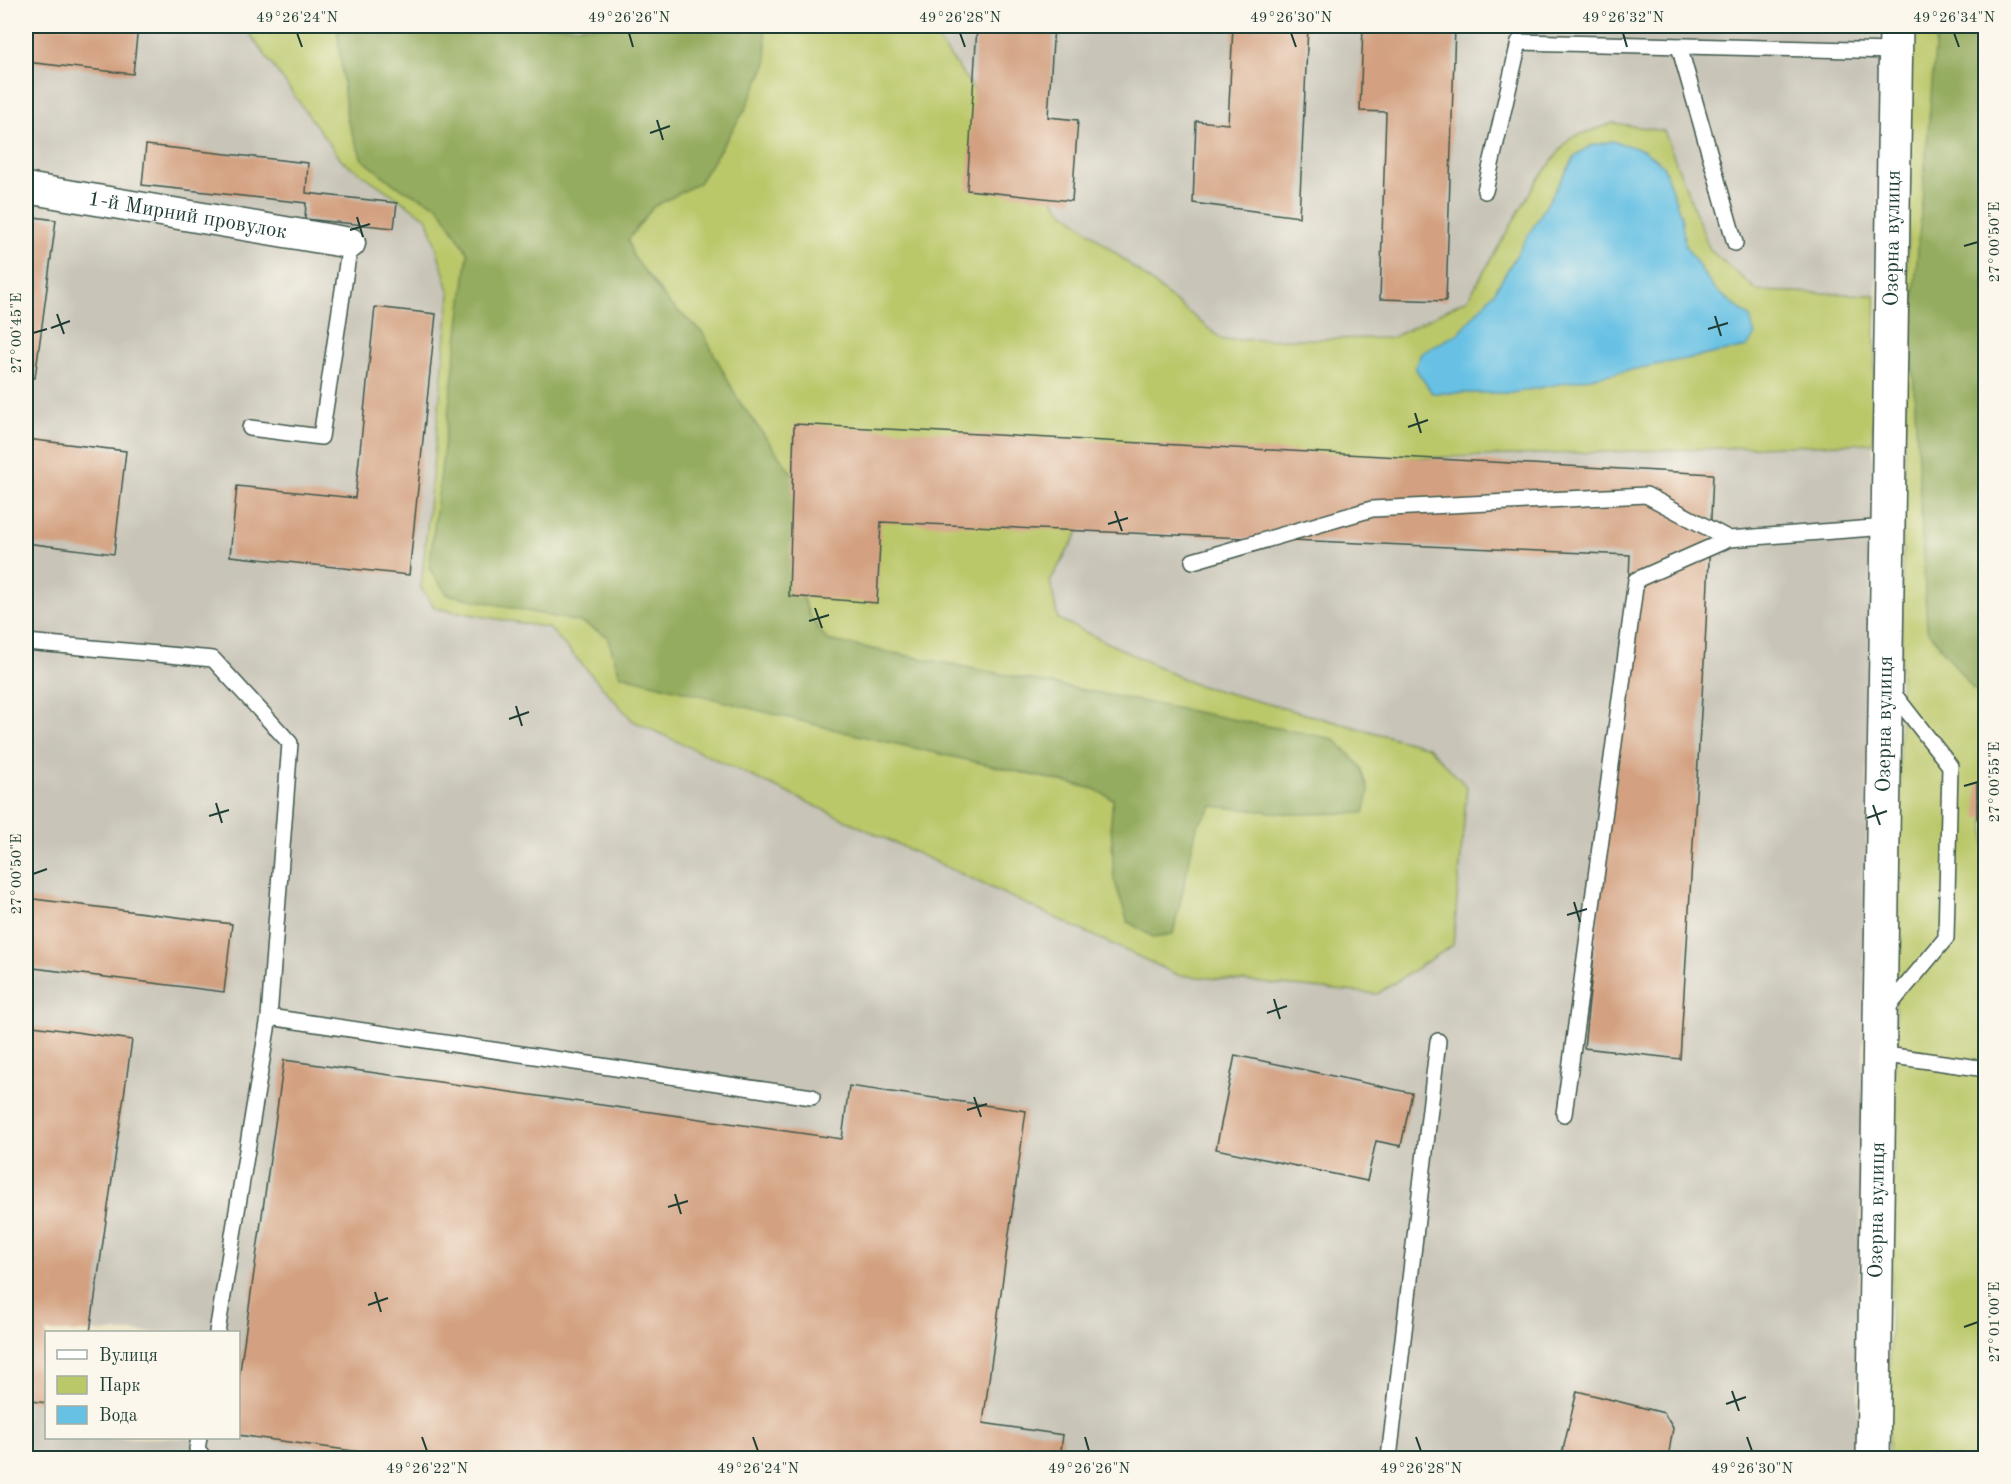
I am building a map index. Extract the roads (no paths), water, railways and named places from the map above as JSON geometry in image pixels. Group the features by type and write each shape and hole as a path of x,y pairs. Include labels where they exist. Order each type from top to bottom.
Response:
{"street":[{"name":"Озерна вулиця","path":"1873,1458 1896,38"},
{"name":"1-й Мирний провулок","path":"26,188 350,243"}],"lane":[{"path":"1485,191 1519,42 1679,46 1896,38"},
{"path":"1679,46 1735,243"},
{"path":"250,428 321,437 350,243"},
{"path":"1193,561 1372,509 1646,495 1729,539"},
{"path":"1564,1114 1636,580 1729,539 1887,528"},
{"path":"26,642 213,659 290,743 269,1017 217,1331"},
{"path":"1879,1018 1946,938 1950,777 1950,766 1885,682"},
{"path":"269,1017 812,1097"},
{"path":"1389,1458 1438,1041"},
{"path":"1879,1054 1986,1069"},
{"path":"199,1439 197,1449 204,1458"}],"water":[{"path":"1612,141 1643,150 1663,165 1681,216 1685,245 1713,288 1750,317 1755,336 1747,347 1513,393 1432,393 1415,368 1421,353 1459,333 1495,291 1576,155 1590,146"}]}
